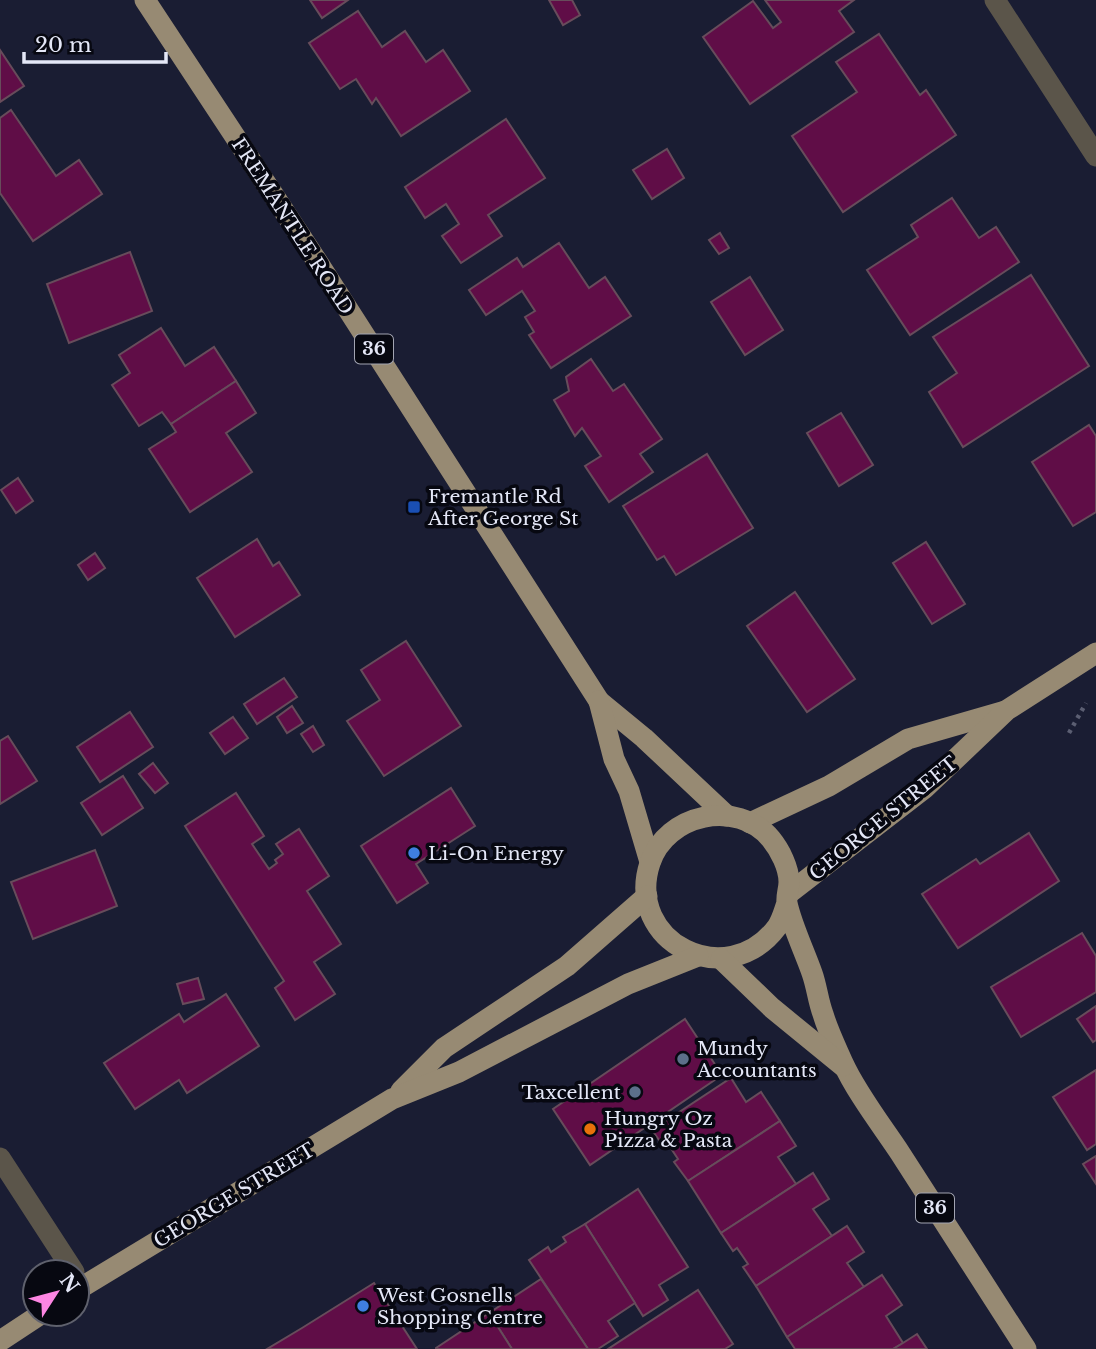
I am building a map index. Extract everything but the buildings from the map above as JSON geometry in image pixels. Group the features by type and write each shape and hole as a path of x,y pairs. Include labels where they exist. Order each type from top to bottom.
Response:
{"main road":[{"name":"FREMANTLE ROAD","path":"145,0 324,272 599,701 644,738 727,816"},
{"name":"GEORGE STREET","path":"787,899 925,788 1007,710 1096,653"},
{"name":"FREMANTLE ROAD","path":"599,701 614,759 629,791 650,862"},
{"name":"GEORGE STREET","path":"751,823 829,786 908,739 1007,710"},
{"path":"703,816 727,816 751,823 770,838 782,858 789,880 787,899 779,925 764,942 744,954 721,959 698,956 677,946 660,931 649,910 645,886 650,862 662,841 680,825 703,816"},
{"name":"GEORGE STREET","path":"391,1099 444,1048 567,966 647,896"},
{"name":"36","path":"787,899 816,984 822,1014 844,1067 1026,1349"},
{"name":"GEORGE STREET","path":"91,1273 391,1099 459,1072 628,984 698,956"},
{"name":"36","path":"721,959 772,1008 844,1067"},
{"path":"0,1341 21,1327"}],"street":[{"path":"995,0 1096,156"},
{"path":"0,1158 63,1258"}],"path":[{"path":"1069,733 1089,699"}],"place":[{"name":"Fremantle Rd After George St","path":"414,507"},
{"name":"Li-On Energy","path":"414,853"},
{"name":"Mundy Accountants","path":"683,1059"},
{"name":"Taxcellent","path":"635,1092"},
{"name":"Hungry Oz Pizza & Pasta","path":"590,1129"},
{"name":"West Gosnells Shopping Centre","path":"363,1306"}]}
